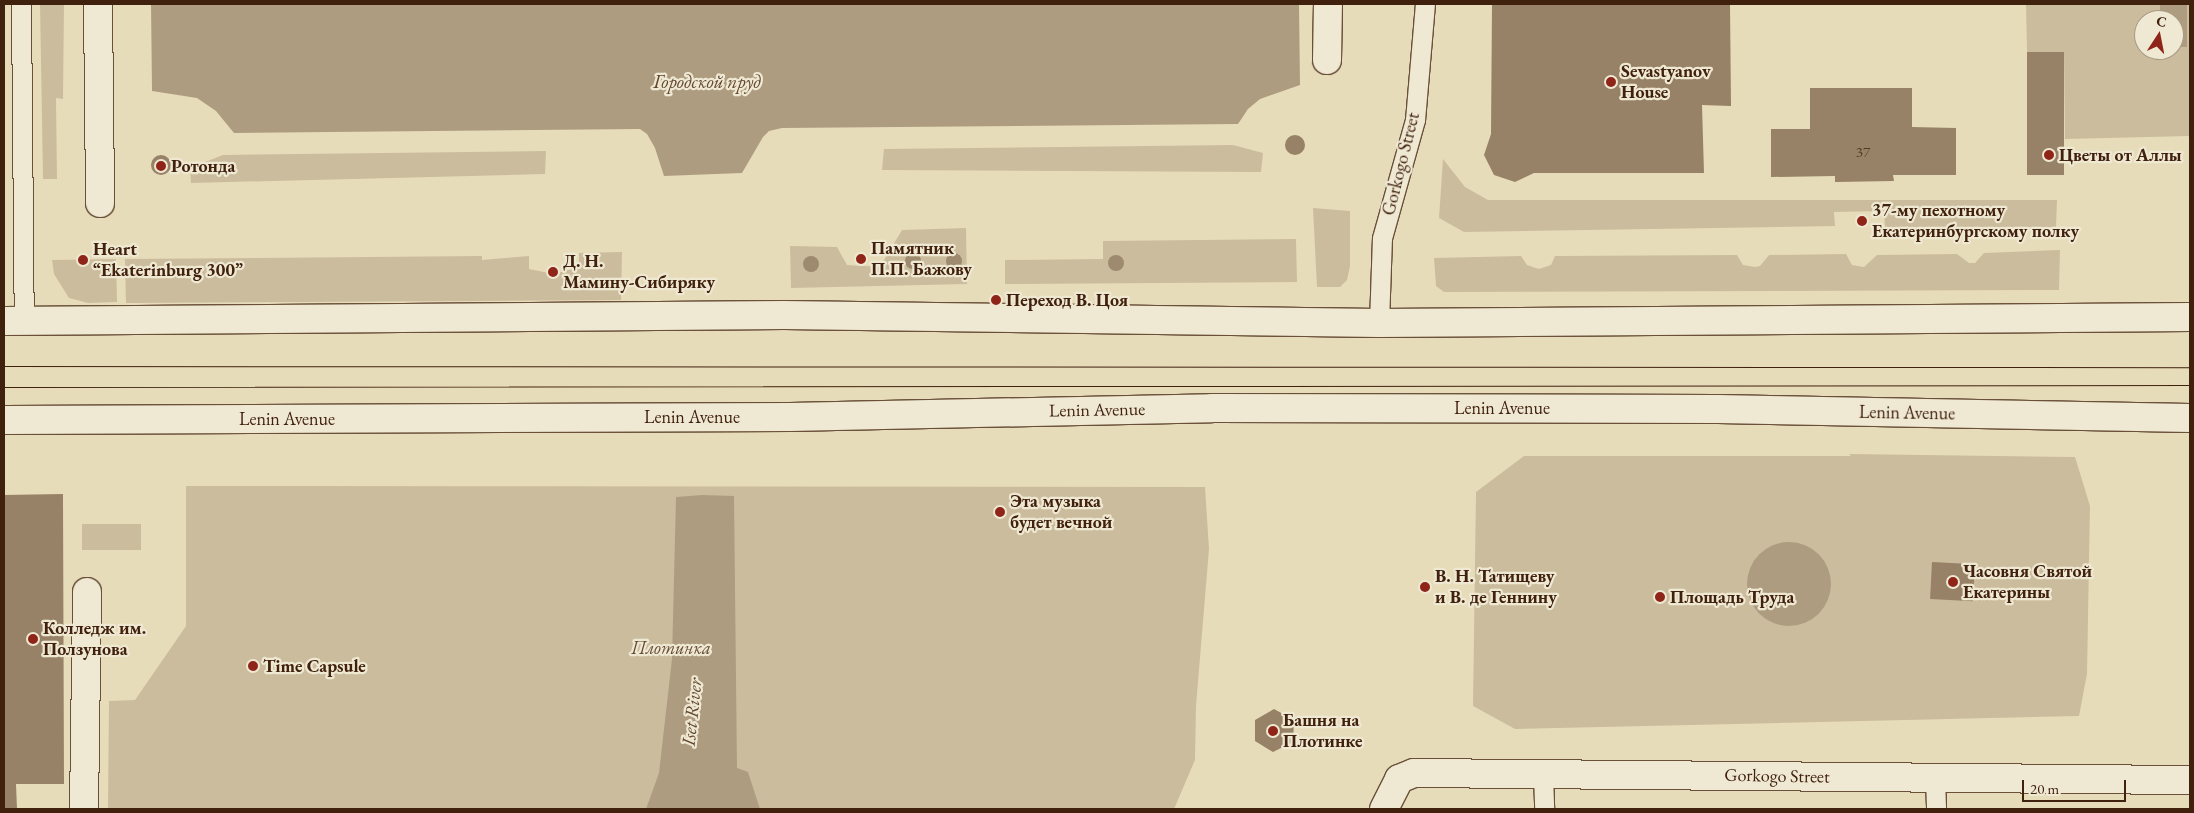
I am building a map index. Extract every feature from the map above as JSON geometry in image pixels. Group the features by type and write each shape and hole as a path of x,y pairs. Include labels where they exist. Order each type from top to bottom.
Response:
{"main road":[{"path":"98,4 100,203"},
{"path":"1327,60 1328,4"},
{"path":"14,321 784,315 1379,323 2190,317"},
{"name":"Lenin Avenue","path":"4,420 790,417 1241,408 1718,409 2190,418"},
{"path":"84,809 87,592"},
{"name":"Gorkogo Street","path":"1384,809 1399,779 1414,773 2190,780"}],"lane":[{"path":"14,321 21,4"},
{"name":"Gorkogo Street","path":"1379,323 1382,238 1414,120 1425,4"},
{"path":"1543,774 1544,809"},
{"path":"1935,778 1936,809"}],"green space":[{"path":"40,4 64,4 63,99 56,98 57,179 43,179"},
{"path":"2026,4 2190,4 2190,136 2065,139 2064,52 2027,52"},
{"path":"1233,145 1263,153 1261,172 882,170 884,149"},
{"path":"546,151 545,174 191,183 190,168 223,155"},
{"path":"1443,159 1465,187 1488,200 2057,200 2056,227 1885,227 1884,211 1834,212 1835,226 1464,232 1439,218"},
{"path":"1313,208 1350,211 1350,266 1347,280 1340,287 1317,287"},
{"path":"966,228 967,284 791,288 790,246 837,247 847,265 880,267 902,230"},
{"path":"1296,239 1297,282 1005,284 1005,260 1103,259 1103,241"},
{"path":"2060,250 2059,290 1444,292 1436,286 1434,258 1521,256 1527,265 1539,269 1551,265 1555,256 1737,255 1743,265 1755,267 1760,266 1769,255 1846,254 1852,265 1864,267 1877,255 1957,254 1969,263 1975,263 1984,253"},
{"path":"622,252 621,300 126,303 125,259 482,256 482,260 529,256 529,269 554,274 579,267 579,253"},
{"path":"116,259 117,302 88,303 69,298 54,274 52,260"},
{"name":"Площадь Труда","path":"1849,454 2075,457 2090,506 2087,674 2079,716 1515,729 1473,706 1476,492 1524,456 1851,456"},
{"name":"Плотинка","path":"186,486 1205,487 1209,549 1196,706 1195,760 1174,809 108,809 109,701 135,700 186,626"},
{"path":"82,524 141,524 141,550 82,550"}],"water":[{"name":"Городской пруд","path":"151,4 1299,4 1300,85 1260,99 1248,109 1238,124 782,128 769,131 763,137 742,173 664,176 655,148 647,134 640,129 234,133 216,111 197,98 152,91"},
{"path":"2160,4 2187,4 2187,47 2184,47 2184,10 2160,10"},
{"name":"Iset River","path":"702,495 734,496 737,768 748,772 760,809 646,809 659,773 672,659 676,497"},
{"path":"1789,542 1805,545 1819,554 1828,568 1831,584 1828,600 1819,614 1805,623 1789,626 1773,623 1759,614 1750,600 1747,584 1750,568 1759,554 1773,545"}],"building":[{"name":"Sevastyanov House","path":"1492,4 1730,4 1731,106 1702,105 1704,173 1534,173 1515,182 1494,175 1484,155 1491,134"},
{"path":"2027,52 2064,52 2064,175 2027,175"},
{"path":"1810,88 1912,88 1912,127 1956,128 1956,175 1893,175 1894,181 1835,182 1835,176 1771,177 1771,129 1810,129"},
{"path":"1295,135 1302,138 1305,145 1302,152 1295,155 1288,152 1285,145 1288,138"},
{"name":"Ротонда","path":"161,155 168,158 171,165 168,172 161,175 154,172 151,165 154,158"},
{"name":"Колледж им. Ползунова","path":"63,494 64,784 16,784 17,809 4,809 4,495"},
{"name":"Часовня Святой Екатерины","path":"1932,562 1975,564 1973,601 1930,599"},
{"path":"1274,709 1294,720 1293,742 1273,752 1255,741 1255,720"}],"tram line":[{"path":"4,366 2190,367"},
{"path":"4,387 2190,385"}],"place":[{"name":"Sevastyanov House","path":"1611,82"},
{"name":"Цветы от Аллы","path":"2049,155"},
{"name":"Ротонда","path":"161,166"},
{"name":"37-му пехотному Екатеринбургскому полку","path":"1862,221"},
{"name":"Памятник П.П. Бажову","path":"861,259"},
{"name":"Heart “Ekaterinburg 300”","path":"83,260"},
{"name":"Д. Н. Мамину-Сибиряку","path":"553,272"},
{"name":"Переход В. Цоя","path":"996,300"},
{"name":"Эта музыка будет вечной","path":"1000,512"},
{"name":"Часовня Святой Екатерины","path":"1953,582"},
{"name":"В. Н. Татищеву и В. де Геннину","path":"1425,587"},
{"name":"Площадь Труда","path":"1660,597"},
{"name":"Колледж им. Ползунова","path":"33,639"},
{"name":"Time Capsule","path":"253,666"},
{"name":"Башня на Плотинке","path":"1273,731"}]}
